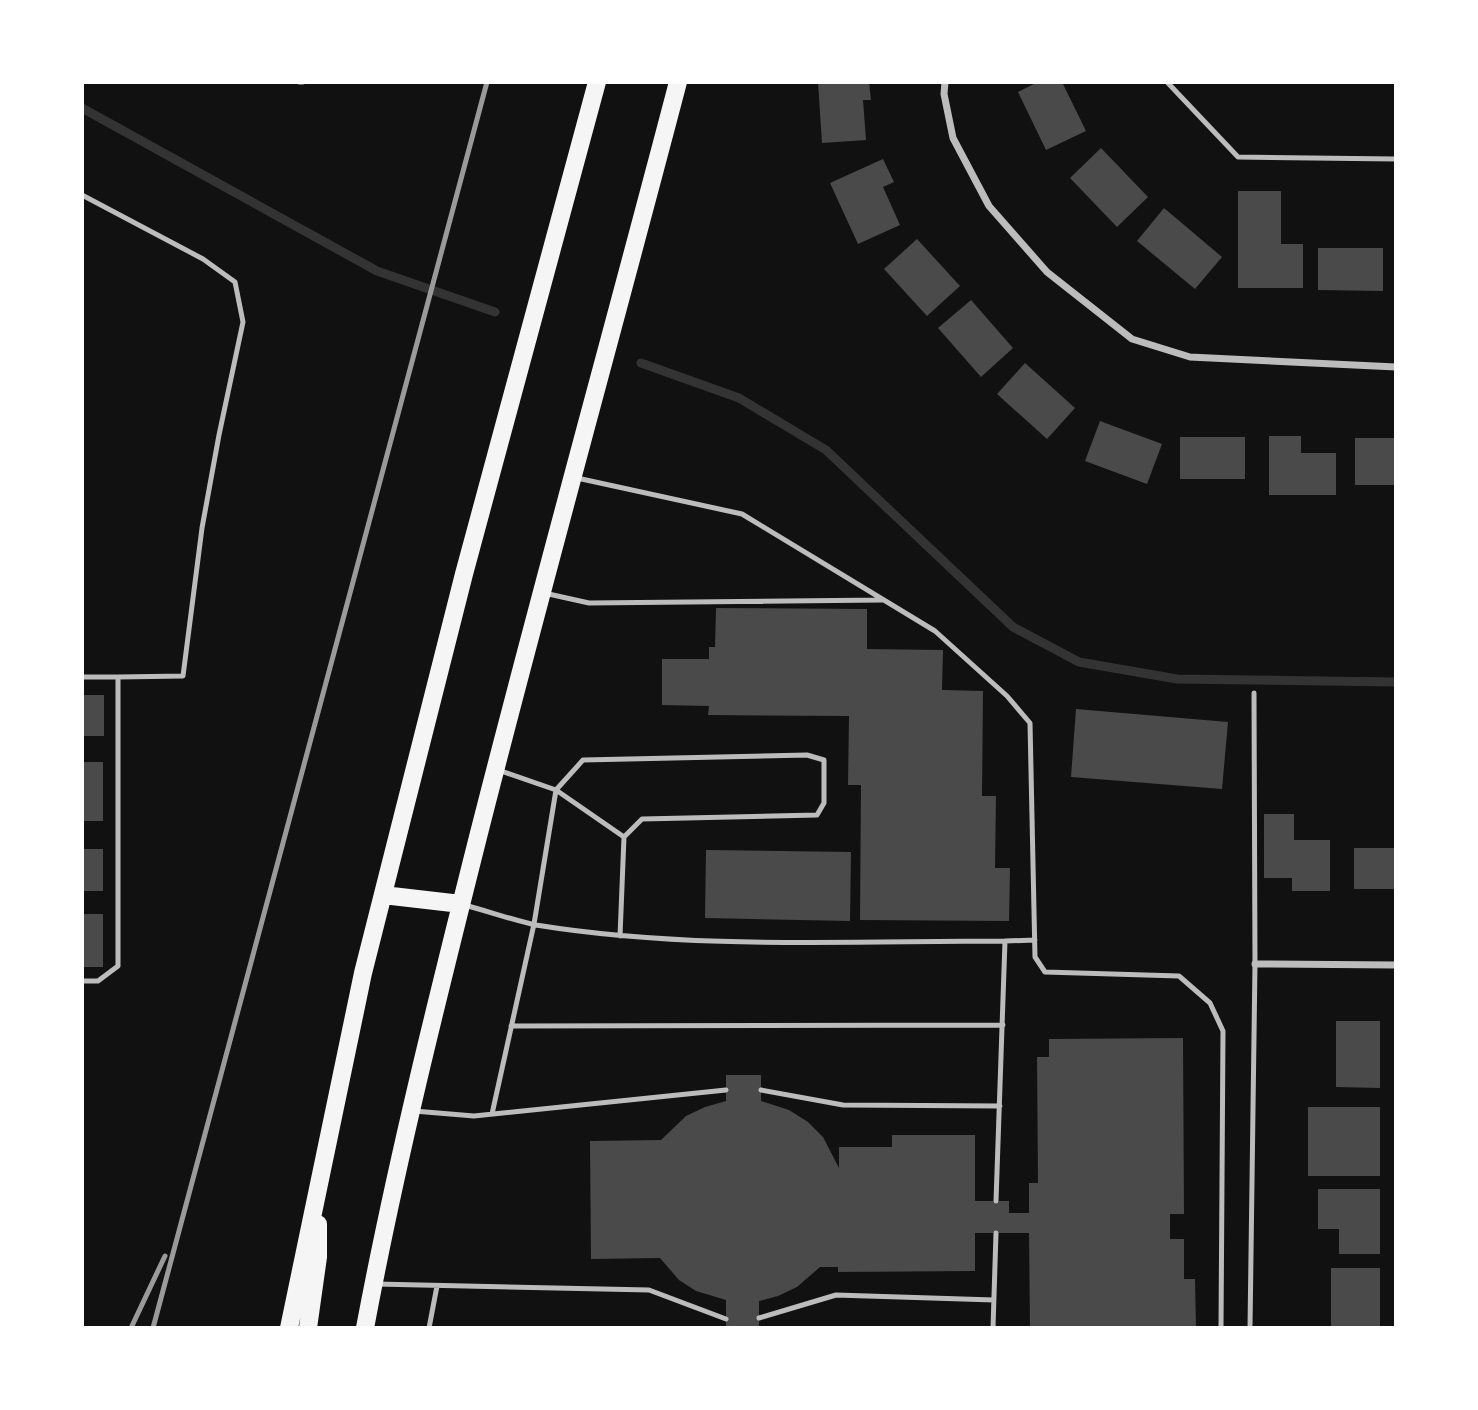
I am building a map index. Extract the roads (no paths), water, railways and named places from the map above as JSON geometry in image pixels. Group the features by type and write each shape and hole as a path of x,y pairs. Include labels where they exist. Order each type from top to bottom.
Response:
{"main road":[{"path":"289,1328 363,972 458,598 597,82"},
{"path":"365,1328 411,1111 461,904 541,592 678,82"},
{"path":"383,895 461,904"},
{"path":"308,1328 318,1257 317,1189"}],"street":[{"path":"945,82 944,94 953,138 989,206 1047,272 1132,339 1190,357 1396,368"},
{"path":"1255,964 1396,965"}],"lane":[{"path":"1167,82 1238,158 1396,159"},
{"path":"82,195 203,259 234,282 243,322 204,515 183,676 82,677"},
{"path":"573,477 743,514 935,631 1007,696 1031,723 1035,957 1045,972 1179,976 1210,1003 1223,1031 1221,1328"},
{"path":"541,592 589,603 884,600"},
{"path":"82,981 98,981 118,966 118,677"},
{"path":"1250,1328 1255,964 1254,693"},
{"path":"492,1114 534,924 556,790 583,760 807,755 824,760 824,803 817,815 642,819 624,836 621,936"},
{"path":"496,769 556,790 624,836"},
{"path":"461,904 534,924 621,936 750,941 1035,940"},
{"path":"996,1201 1005,941"},
{"path":"511,1026 1003,1025"},
{"path":"411,1111 474,1116 726,1090"},
{"path":"761,1090 843,1105 1000,1105"},
{"path":"993,1328 996,1233"},
{"path":"373,1284 649,1290 726,1319"},
{"path":"429,1328 437,1286"},
{"path":"759,1318 836,1295 994,1300"}],"waterway":[{"path":"82,108 377,271 495,312"},
{"path":"641,363 739,398 826,450 1013,627 1079,662 1177,679 1396,682"}],"railway":[{"path":"153,1328 487,82"},
{"path":"131,1328 165,1256"}]}
